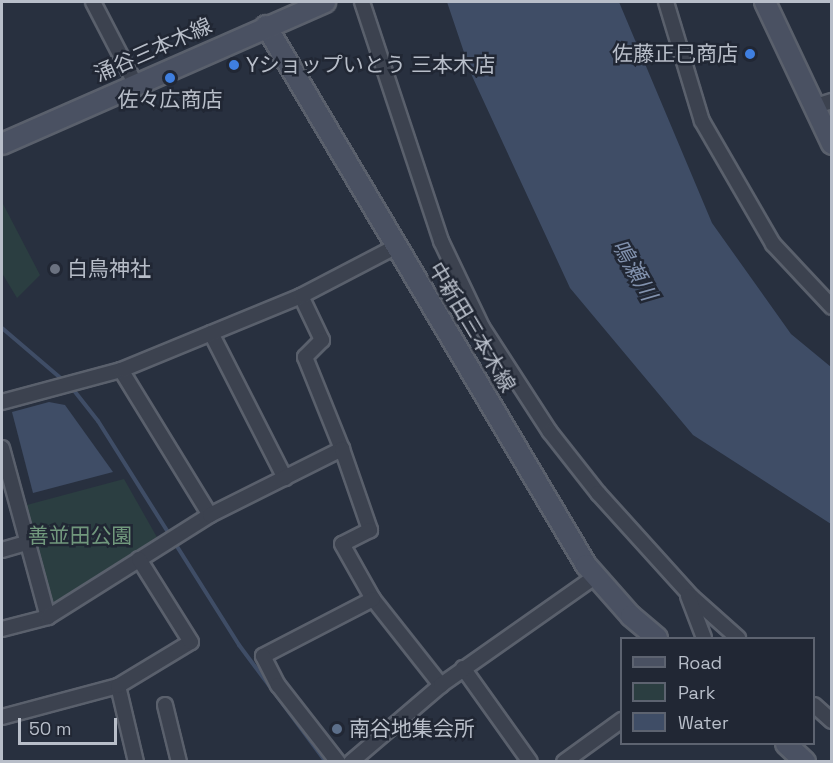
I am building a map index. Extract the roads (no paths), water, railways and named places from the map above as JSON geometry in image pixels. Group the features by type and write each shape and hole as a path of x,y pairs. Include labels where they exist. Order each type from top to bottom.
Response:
{"main road":[{"name":"涌谷三本木線","path":"2,144 325,2"},
{"path":"765,2 822,104 831,144"},
{"name":"中新田三本木線","path":"266,26 395,247 596,576 631,616 655,637"},
{"path":"787,745 806,762"}],"street":[{"path":"93,2 136,85"},
{"path":"362,2 441,241 482,327 550,432 687,592 736,637"},
{"path":"666,2 702,121 773,244 831,307"},
{"path":"2,402 121,370 301,296 395,247"},
{"path":"301,296 322,340 305,357 342,449 370,530 342,544 373,600 441,685"},
{"path":"211,333 285,478"},
{"path":"121,370 210,515"},
{"path":"2,448 5,474 48,617"},
{"path":"2,629 48,617 210,515 342,449"},
{"path":"2,550 27,543"},
{"path":"2,717 118,687 190,642 139,559"},
{"path":"351,762 463,668 596,576"},
{"path":"687,592 703,637"},
{"path":"338,762 278,685 263,656 373,600"},
{"path":"463,668 530,762"},
{"path":"118,687 136,762"},
{"path":"165,705 178,762"},
{"path":"815,707 831,721"},
{"path":"564,762 620,721"}],"water":[{"name":"鳴瀬川","path":"447,2 619,2 712,223 791,334 831,367 831,524 693,435 570,288 472,76"},
{"path":"49,402 65,405 113,472 33,493 12,412"}],"waterway":[{"path":"2,328 64,381"},
{"path":"72,388 98,421 239,645 326,762"}],"place":[{"name":"佐藤正巳商店","path":"750,54"},
{"name":"Yショップいとう 三本木店","path":"234,65"},
{"name":"佐々広商店","path":"170,78"},
{"name":"白鳥神社","path":"55,269"},
{"name":"南谷地集会所","path":"337,729"}],"park label":[{"name":"善並田公園","path":"80,536"}]}
